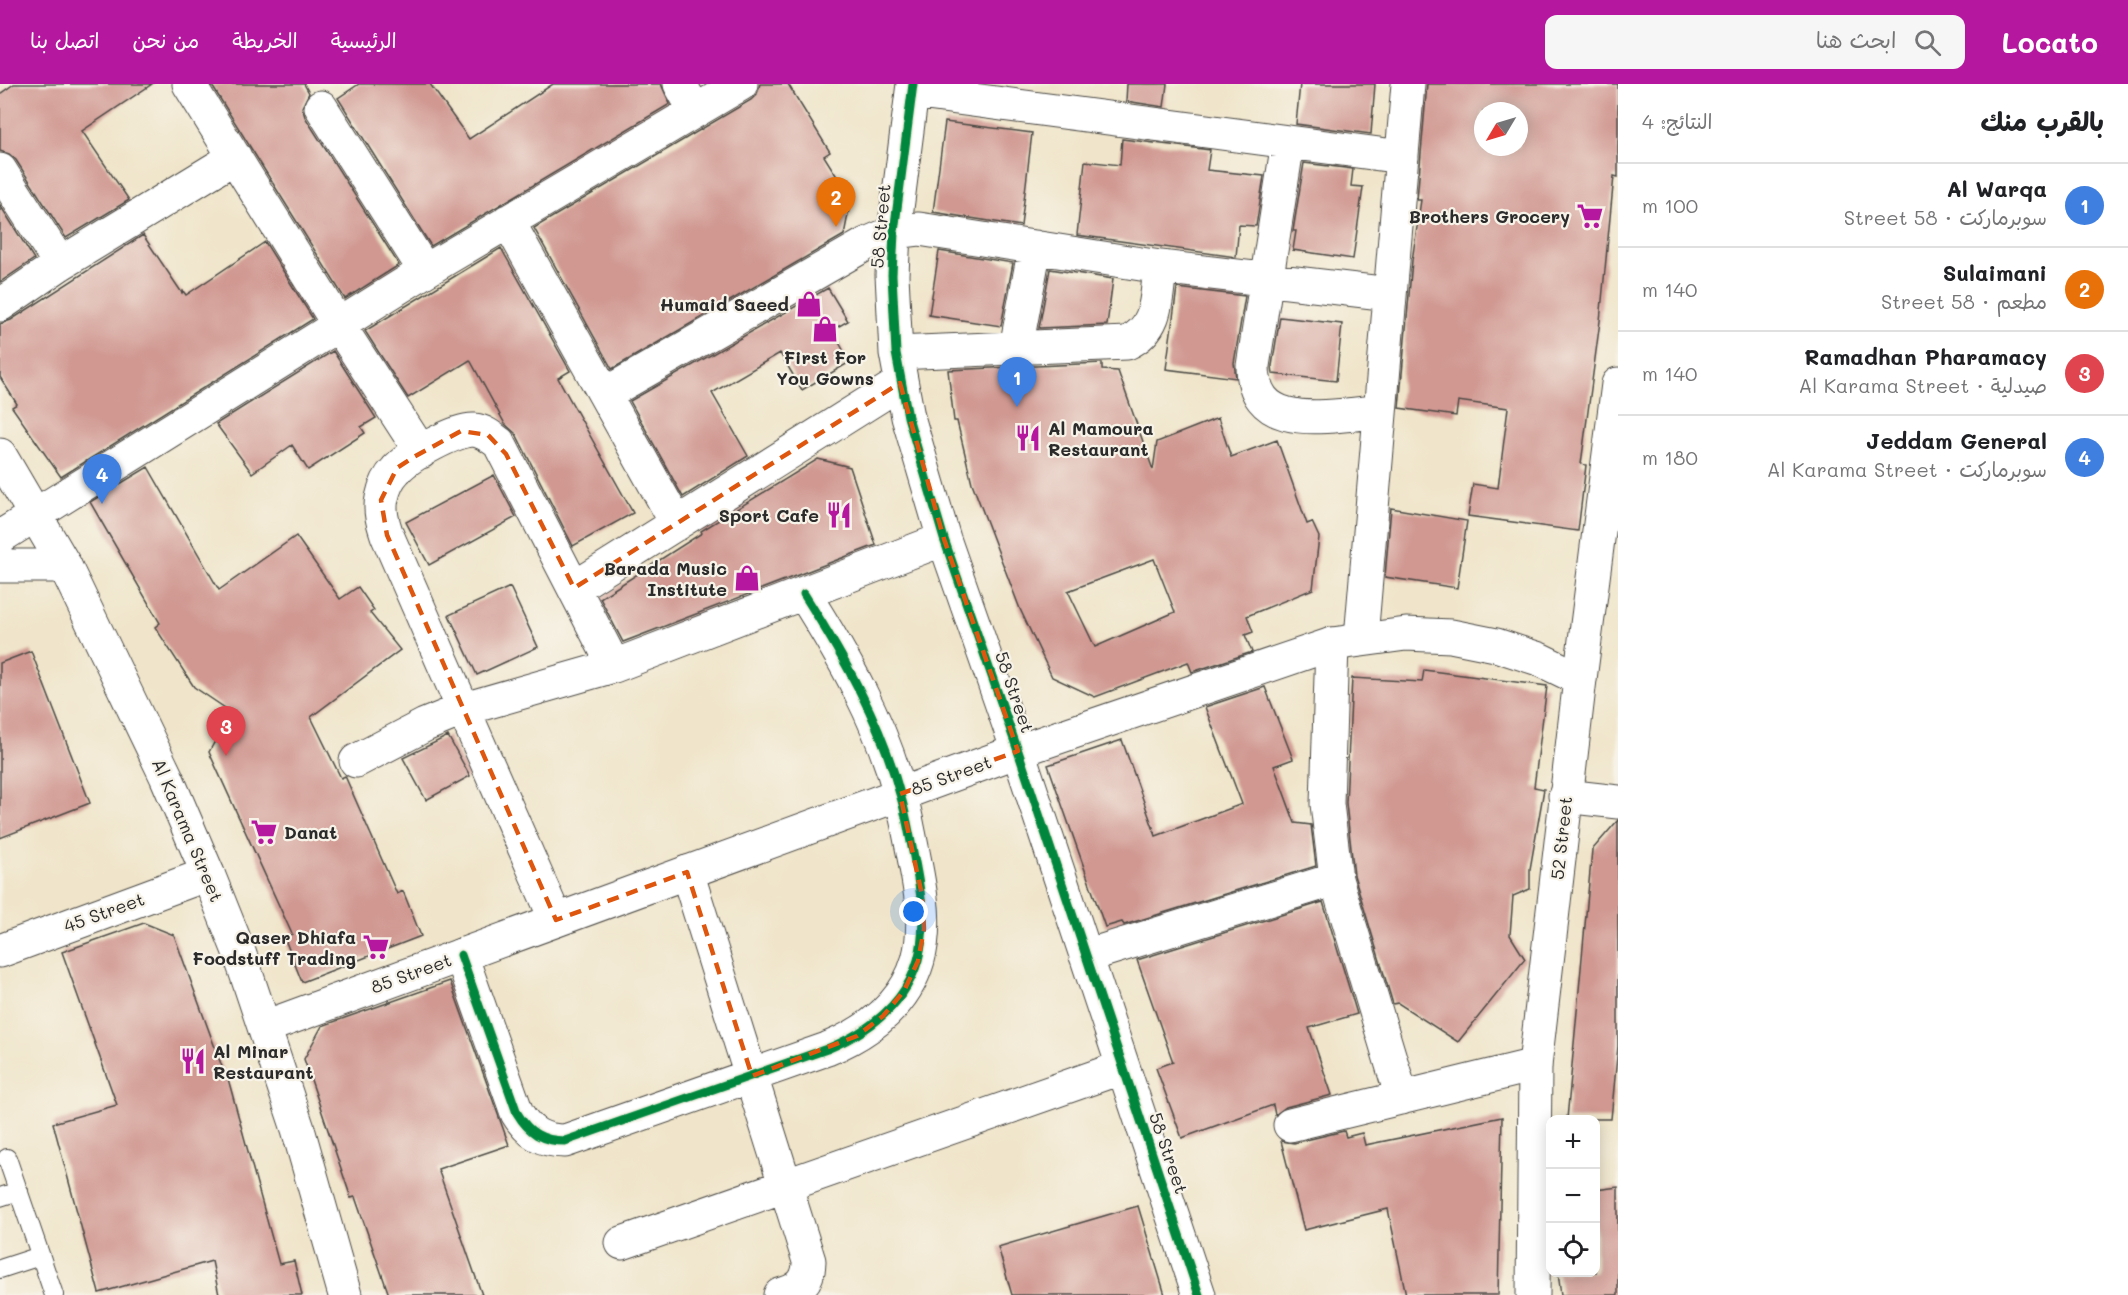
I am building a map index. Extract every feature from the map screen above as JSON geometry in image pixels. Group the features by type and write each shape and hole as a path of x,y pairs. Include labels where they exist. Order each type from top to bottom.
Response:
{"street":[{"path":"189,84 339,327 421,452"},
{"path":"0,537 508,221 688,97 741,84"},
{"path":"1402,1098 1336,879 1327,804 1346,641 1380,412 1408,84"},
{"path":"912,88 1402,157"},
{"name":"58 Street","path":"912,88 894,232 892,304 898,368 908,417 944,539 1018,751 1200,1295"},
{"path":"321,107 425,271"},
{"path":"1288,142 1253,366 1253,381 1259,396 1269,407 1282,414 1298,416 1380,412"},
{"path":"0,304 60,264 235,157"},
{"path":"0,170 60,264"},
{"path":"508,221 677,524"},
{"path":"605,394 866,244 894,232 919,229 1160,267 1390,294"},
{"path":"1016,348 1035,248"},
{"path":"574,588 677,524 898,368 1016,348 1127,343 1140,337 1149,326 1154,313 1160,267"},
{"name":"52 Street","path":"1533,1295 1535,1065 1565,796 1617,394"},
{"path":"556,920 381,518 381,500 387,483 397,468 421,452 462,431 475,430 499,443 614,666"},
{"name":"Al Karama Street","path":"0,455 65,566 166,777 208,874 265,1027 302,1140 345,1295"},
{"path":"357,761 425,725 464,709 614,666 944,539"},
{"path":"0,566 65,566"},
{"path":"461,955 517,1113 525,1126 536,1135 551,1141 565,1141 752,1076 857,1036 883,1016 904,991 918,961 924,928 922,896 900,794 880,736 854,680 804,594"},
{"name":"85 Street","path":"265,1027 1018,751 1346,641 1406,634 1451,636 1496,645 1539,659 1580,679"},
{"path":"1565,796 1618,802"},
{"path":"687,872 809,1261 806,1281 798,1288 780,1295"},
{"name":"45 Street","path":"0,951 208,874"},
{"path":"1086,956 1336,879"},
{"path":"1290,1125 1535,1065"},
{"path":"622,1243 1123,1067"}],"lane":[{"path":"7,1158 54,1295"},
{"path":"0,1197 19,1191"},
{"path":"0,1269 40,1256"}],"highlighted area":[{"path":"900,383 944,539 1018,751 900,794 922,895 924,929 918,961 904,991 883,1016 857,1036 752,1076 687,872 556,920 387,535 381,500 397,468 412,458 461,431 488,435 506,454 574,588"}],"building":[{"path":"14,84 152,84 82,131 129,200 66,238 16,160 0,151 0,94"},
{"path":"211,84 304,84 309,93 302,107 305,117 399,265 345,299"},
{"path":"359,84 430,84 469,139 553,84 661,84 670,104 431,246 338,98"},
{"path":"760,84 788,84 830,152 824,156 851,199 844,235 612,369 534,228 751,100 757,94"},
{"path":"1127,84 1167,84 1164,107 1126,101"},
{"path":"1300,84 1375,84 1371,134 1296,124"},
{"path":"1427,84 1618,84 1618,177 1614,176 1600,321 1581,464 1586,465 1578,531 1468,516 1473,484 1498,488 1508,408 1458,401 1456,416 1399,408 1412,261 1421,200 1417,200"},
{"path":"945,122 1032,133 1021,226 933,212"},
{"path":"1122,139 1210,150 1207,170 1264,176 1256,226 1239,225 1236,257 1077,235 1085,161 1120,165"},
{"path":"1304,163 1353,169 1351,186 1363,187 1353,259 1293,250 1296,231 1293,231"},
{"path":"0,205 34,259 0,282"},
{"path":"143,235 182,293 183,291 186,295 265,242 313,319 61,477 12,407 17,404 0,377 0,324 11,320"},
{"path":"501,248 570,371 558,378 633,513 573,546 516,434 505,424 470,360 408,398 365,331"},
{"path":"939,251 1013,263 1001,326 929,315"},
{"path":"1050,269 1113,279 1107,325 1039,328"},
{"path":"828,288 848,321 832,330 850,362 802,390 780,353 712,393 748,456 683,497 630,401"},
{"path":"1177,288 1245,296 1234,363 1236,378 1166,369"},
{"path":"1280,317 1342,324 1336,381 1273,374 1272,366"},
{"path":"333,351 376,418 361,427 365,433 308,470 292,445 252,473 216,424"},
{"path":"1102,363 1102,370 1118,371 1153,470 1157,442 1218,418 1231,457 1277,440 1307,524 1312,522 1319,537 1313,589 1247,616 1253,632 1245,635 1252,652 1192,672 1188,662 1095,697 1052,677 1020,609 972,483 957,421 954,421 948,370","holes":["1154,559 1175,612 1095,647 1068,591"]},
{"path":"818,459 850,467 876,545 623,642 600,598 702,533 701,531"},
{"path":"148,467 219,590 296,536 340,599 358,587 374,610 370,613 400,650 311,717 341,778 345,776 397,894 403,891 421,936 302,982 284,937 292,934 209,752 231,712 194,687 155,627 160,623 90,502"},
{"path":"494,475 516,517 429,565 406,522"},
{"path":"1391,508 1467,521 1457,588 1385,577"},
{"path":"510,587 538,647 477,675 449,615"},
{"path":"31,651 90,803 0,838 0,663"},
{"path":"1424,670 1547,686 1534,787 1544,789 1530,869 1530,889 1513,896 1510,935 1525,959 1458,1042 1398,1003 1393,1004 1354,875 1346,803 1352,678 1422,682"},
{"path":"1265,687 1293,759 1274,766 1295,823 1311,825 1316,866 1124,925 1122,922 1105,927 1048,765 1122,740 1156,836 1242,804 1205,707"},
{"path":"448,736 470,776 426,800 403,758"},
{"path":"1618,820 1618,1046 1611,1119 1600,1119 1600,1115 1567,1115 1592,850"},
{"path":"1323,902 1357,1014 1309,1028 1332,1095 1286,1107 1275,1115 1273,1105 1182,1138 1156,1068 1173,1062 1137,960"},
{"path":"144,923 174,935 225,1075 227,1075 279,1264 294,1261 302,1295 219,1295 212,1261 99,1293 53,1123 117,1105 62,952"},
{"path":"450,981 509,1145 438,1169 482,1295 389,1295 355,1197 351,1198 304,1059 322,1026"},
{"path":"1502,1117 1498,1295 1406,1295 1388,1209 1304,1230 1281,1141 1294,1143 1344,1131 1346,1137 1362,1133 1365,1145"},
{"path":"1618,1187 1618,1295 1561,1295 1559,1277 1600,1277 1600,1189"},
{"path":"1138,1206 1165,1295 1012,1295 998,1247"}],"cycle path":[{"path":"913,84 894,232 892,275 896,353 908,417 944,539 1018,751 1199,1295"},
{"path":"461,955 517,1113 531,1131 557,1141 565,1141 827,1049 857,1034 883,1015 904,990 918,960 923,920 916,866 902,801 872,715 833,641 804,594"}],"place":[{"name":"Brothers Grocery","path":"1590,216"},
{"name":"Sulaimani","path":"836,227"},
{"name":"Humaid Saeed","path":"809,304"},
{"name":"First For You Gowns","path":"825,329"},
{"name":"Al Warqa","path":"1017,407"},
{"name":"Al Mamoura Restaurant","path":"1028,438"},
{"name":"Jeddam General","path":"102,504"},
{"name":"Sport Cafe","path":"839,515"},
{"name":"Barada Music Institute","path":"747,578"},
{"name":"Ramadhan Pharamacy","path":"226,756"},
{"name":"Danat","path":"264,832"},
{"name":"Qaser Dhiafa Foodstuff Trading","path":"376,947"},
{"name":"Al Minar Restaurant","path":"193,1061"}]}
